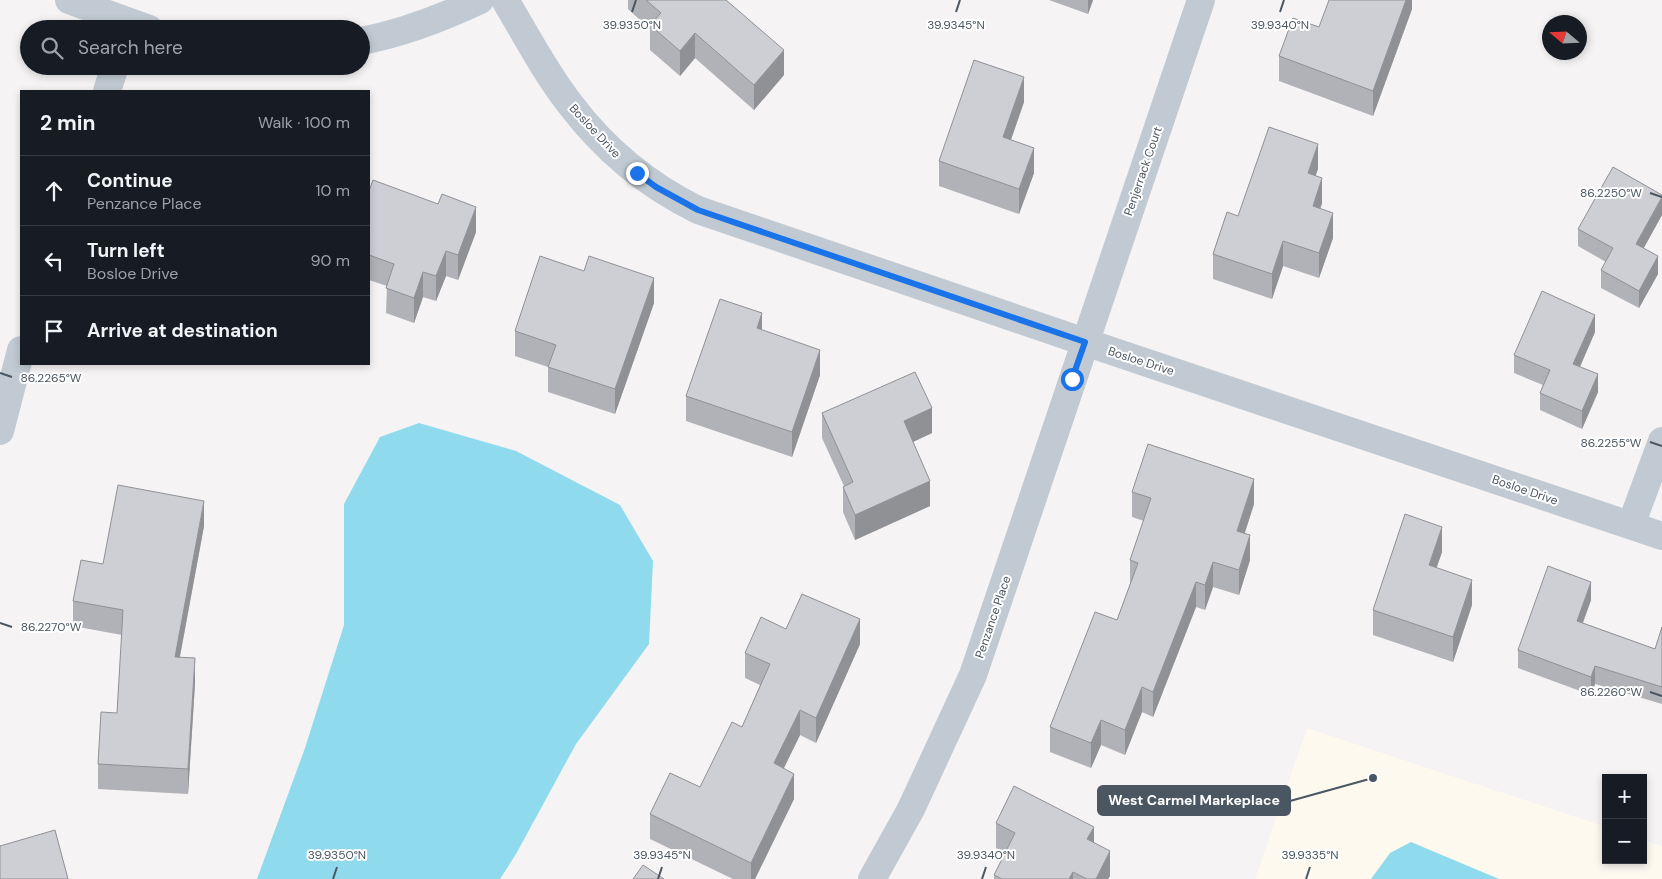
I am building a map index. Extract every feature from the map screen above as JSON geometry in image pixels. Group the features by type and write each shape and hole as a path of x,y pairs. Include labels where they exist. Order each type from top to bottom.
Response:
{"street":[{"path":"69,0 120,20"},
{"path":"370,39 428,22 480,0"},
{"name":"Bosloe Drive","path":"505,0 555,83 574,109 619,157 637,173 672,197 698,210 749,229 1662,536"},
{"name":"Penjerrack Court","path":"1085,342 1201,0"},
{"path":"107,90 112,75"},
{"name":"Penzance Place","path":"872,879 911,809 973,675 1085,342"},
{"path":"0,431 20,354"},
{"path":"1631,525 1662,442"}],"shaded area":[{"path":"1307,728 1602,826 1602,864 1647,864 1647,841 1662,846 1662,879 1255,879"}],"water":[{"path":"419,423 516,451 620,505 653,561 649,644 576,744 516,854 500,879 257,879 305,748 344,625 344,504 380,437"},
{"path":"1411,842 1499,879 1371,879 1390,853"}],"building":[{"path":"646,0 726,0 784,50 754,85 695,33 680,51 650,25 661,13"},
{"path":"1329,0 1406,0 1373,91 1279,56 1293,18 1319,27"},
{"path":"974,60 1024,77 1003,137 1034,148 1019,189 939,161"},
{"path":"1269,127 1318,144 1308,173 1322,178 1313,206 1333,213 1319,253 1283,241 1272,274 1213,254 1227,212 1238,216"},
{"path":"1613,167 1662,195 1636,244 1658,256 1639,291 1601,270 1613,248 1578,229"},
{"path":"373,180 438,204 442,194 476,207 458,255 446,251 436,276 423,272 414,298 386,288 394,264 370,255 370,188"},
{"path":"540,256 584,271 589,256 654,278 615,389 548,367 556,345 515,331"},
{"path":"1542,291 1595,315 1573,364 1598,374 1582,411 1540,393 1550,370 1514,355"},
{"path":"720,299 762,313 757,328 820,350 792,432 686,396"},
{"path":"915,372 932,408 904,421 930,481 855,515 843,487 853,482 822,413"},
{"path":"1148,444 1254,479 1237,531 1250,535 1239,570 1213,562 1205,585 1196,582 1153,692 1142,687 1125,730 1101,720 1091,743 1050,727 1095,612 1117,620 1138,563 1130,560 1151,498 1132,492"},
{"path":"118,485 204,501 175,657 195,658 188,769 98,764 101,712 117,713 123,610 73,601 81,560 103,564"},
{"path":"1405,514 1442,527 1429,565 1472,580 1453,637 1373,610"},
{"path":"1548,566 1591,582 1577,621 1655,649 1662,627 1662,687 1595,666 1591,677 1518,650"},
{"path":"802,594 860,619 816,718 800,710 774,763 794,774 751,863 650,814 670,773 700,787 732,722 742,727 770,664 745,653 761,617 786,629"},
{"path":"1014,786 1094,827 1087,839 1110,851 1096,879 1087,879 1073,872 1069,879 1002,879 994,875 1015,833 996,823"},
{"path":"55,830 68,879 0,879 0,846"},
{"path":"643,865 664,879 633,879"}],"place":[{"name":"West Carmel Markeplace","path":"1373,778"}],"route":[{"path":"637,173 680,202 698,210 749,229 1085,342 1072,379"}]}
